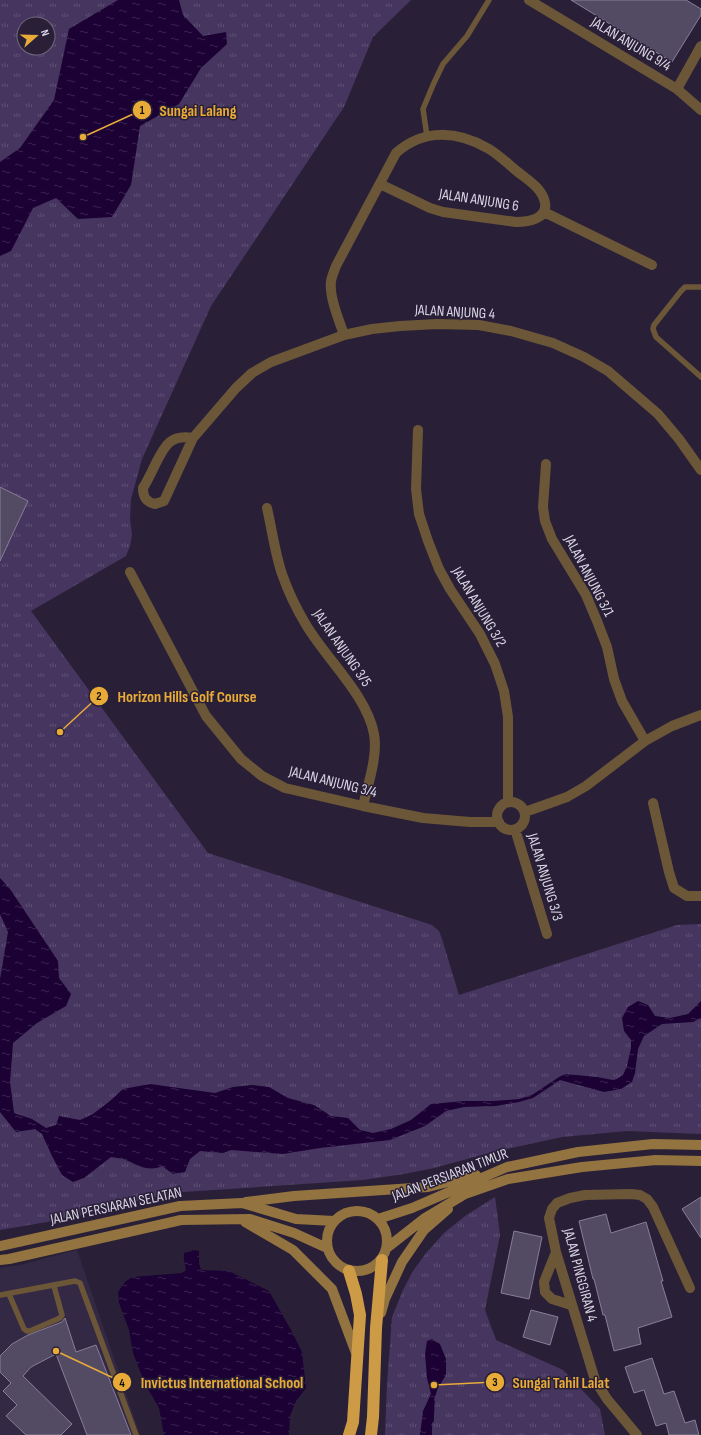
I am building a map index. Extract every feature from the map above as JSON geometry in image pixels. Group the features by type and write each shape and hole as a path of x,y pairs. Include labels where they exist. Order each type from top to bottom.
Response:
{"highway":[{"path":"371,1435 376,1328 382,1260"},
{"path":"349,1271 356,1294 360,1315 354,1422 349,1435"}],"street":[{"name":"JALAN ANJUNG 9/4","path":"529,0 676,89 701,110"},
{"path":"676,89 701,46"},
{"name":"JALAN ANJUNG 6","path":"344,335 336,312 331,282 336,266 396,153 405,145 427,136 443,134 459,136 474,141 490,150 536,186 546,204 544,212 538,218 527,222 516,222 443,212 430,208 380,184"},
{"path":"544,212 652,265"},
{"name":"JALAN ANJUNG 4","path":"193,438 177,438 170,441 164,447 143,488 143,494 146,500 155,504 164,500 193,438 236,388 252,373 271,362 344,335 372,329 437,324 480,325 511,331 553,343 584,357 608,371 658,414 679,439 701,470"},
{"name":"JALAN ANJUNG 3/2","path":"418,430 416,489 419,514 438,569 480,634 495,664 504,691 508,717 508,802"},
{"name":"JALAN ANJUNG 3/1","path":"546,464 543,507 545,521 552,539 586,595 607,647 614,679 622,701 645,741"},
{"name":"JALAN ANJUNG 3/5","path":"267,508 282,573 294,601 306,624 323,650 359,698 368,715 374,734 374,751 363,806"},
{"name":"JALAN ANJUNG 3/4","path":"130,572 206,716 241,760 262,776 286,788 423,818 470,822 499,822"},
{"path":"525,812 567,797 586,786 645,741 672,726 701,715"},
{"path":"508,802 519,803 525,812 526,817 522,825 515,829 505,829 497,817 500,807 508,802"},
{"path":"653,804 674,888 687,896 701,896"},
{"name":"JALAN ANJUNG 3/3","path":"515,829 547,934"},
{"name":"JALAN PERSIARAN TIMUR","path":"378,1218 412,1208 507,1167 578,1152 654,1144 701,1145"},
{"name":"JALAN PERSIARAN TIMUR","path":"388,1247 425,1218 465,1194 508,1179 582,1167 656,1160 701,1161"},
{"path":"242,1203 294,1196 428,1187 507,1167"},
{"path":"376,1328 385,1299 402,1262 424,1230 465,1194"},
{"name":"JALAN PINGGIRAN 4","path":"637,1435 604,1394 595,1380 556,1252 549,1218 552,1210 557,1203 570,1198 585,1195 640,1195 647,1199 653,1207 690,1288"},
{"name":"JALAN PERSIARAN SELATAN","path":"0,1246 180,1206 242,1203 296,1218 334,1221"},
{"path":"356,1210 368,1212 378,1218 386,1231 388,1247 382,1260 372,1268 361,1272 349,1271 339,1266 331,1258 327,1248 327,1233 334,1221 344,1213 356,1210"},
{"path":"240,1219 293,1250 332,1289 357,1355"},
{"name":"JALAN PERSIARAN SELATAN","path":"0,1260 181,1220 250,1219 294,1233 327,1248"},
{"path":"556,1252 544,1282 545,1292 552,1299 571,1305"}],"lane":[{"path":"427,136 423,109 433,85 443,64 467,36 489,0"},
{"path":"701,287 685,287 654,325 653,329 656,337 701,377"},
{"path":"0,1295 75,1281 80,1283 136,1435"},
{"path":"9,1294 24,1329 30,1331 60,1318 62,1315 54,1286"}],"shaded area":[{"path":"77,1250 140,1435 0,1435 0,1268 20,1265"}],"green space":[{"path":"0,0 411,0 373,37 344,107 211,306 142,459 131,499 130,519 132,535 126,556 31,611 208,853 432,925 439,931 459,995 677,925 701,924 701,1134 627,1131 562,1137 404,1174 363,1180 183,1192 150,1198 70,1218 0,1230"},
{"path":"495,1197 500,1235 485,1310 496,1340 563,1370 600,1409 605,1435 385,1435 392,1317 403,1290 413,1271 426,1253 444,1233 465,1216"}],"water":[{"path":"118,0 179,0 183,15 203,36 226,32 227,44 201,68 179,104 140,126 131,185 112,217 78,219 56,198 33,208 11,251 0,256 0,162 20,148 54,100 69,29"},
{"path":"0,878 10,889 58,961 59,978 71,994 66,1006 37,1023 13,1043 10,1082 14,1113 32,1119 46,1128 56,1125 59,1116 80,1120 93,1114 123,1089 150,1084 215,1093 233,1087 252,1085 269,1087 288,1098 314,1105 331,1116 348,1118 360,1130 373,1133 391,1129 411,1120 431,1104 519,1099 532,1095 565,1074 613,1080 617,1079 623,1075 627,1066 631,1048 631,1040 624,1031 622,1018 628,1007 638,1001 648,1005 655,1016 670,1018 688,1014 701,1001 701,1018 693,1022 662,1024 644,1036 638,1049 635,1073 632,1082 621,1089 604,1092 560,1080 533,1098 519,1102 496,1106 464,1107 446,1111 425,1126 390,1140 283,1154 231,1150 223,1153 200,1151 190,1159 185,1172 173,1174 162,1166 157,1168 148,1168 124,1159 111,1157 84,1178 73,1182 62,1175 42,1134 35,1129 16,1132 0,1112 0,979 8,932 0,914"},
{"path":"194,1250 199,1251 199,1263 201,1270 229,1271 269,1291 291,1330 302,1352 306,1388 296,1401 290,1416 289,1435 164,1435 159,1408 145,1384 133,1353 129,1330 119,1303 118,1292 125,1282 132,1277 182,1273 186,1270 184,1253"},
{"path":"432,1339 440,1344 446,1359 446,1375 438,1388 432,1405 432,1435 420,1435 423,1411 431,1394 427,1378 425,1354 427,1341"}],"building":[{"path":"571,0 686,0 701,9 701,15 672,62"},
{"path":"0,487 28,501 0,561"},
{"path":"701,1197 701,1238 682,1209"},
{"path":"606,1214 611,1233 646,1222 672,1317 638,1328 641,1344 614,1351 605,1315 603,1315 593,1279 579,1221"},
{"path":"514,1231 542,1237 529,1299 501,1293"},
{"path":"531,1310 558,1317 550,1345 523,1337"},
{"path":"65,1318 76,1352 96,1345 131,1435 87,1435 56,1354 31,1367 23,1376 72,1424 61,1435 26,1435 6,1416 17,1405 3,1391 11,1383 0,1372 0,1356 12,1344 28,1335 62,1322"},
{"path":"652,1358 664,1394 674,1391 685,1423 695,1420 699,1435 669,1435 666,1423 656,1426 644,1390 634,1393 625,1367"}],"waterway":[{"path":"432,1421 433,1401"}],"place":[{"name":"Sungai Lalang","path":"83,137"},
{"name":"Horizon Hills Golf Course","path":"60,732"},
{"name":"Invictus International School","path":"56,1351"},
{"name":"Sungai Tahil Lalat","path":"434,1385"}]}
